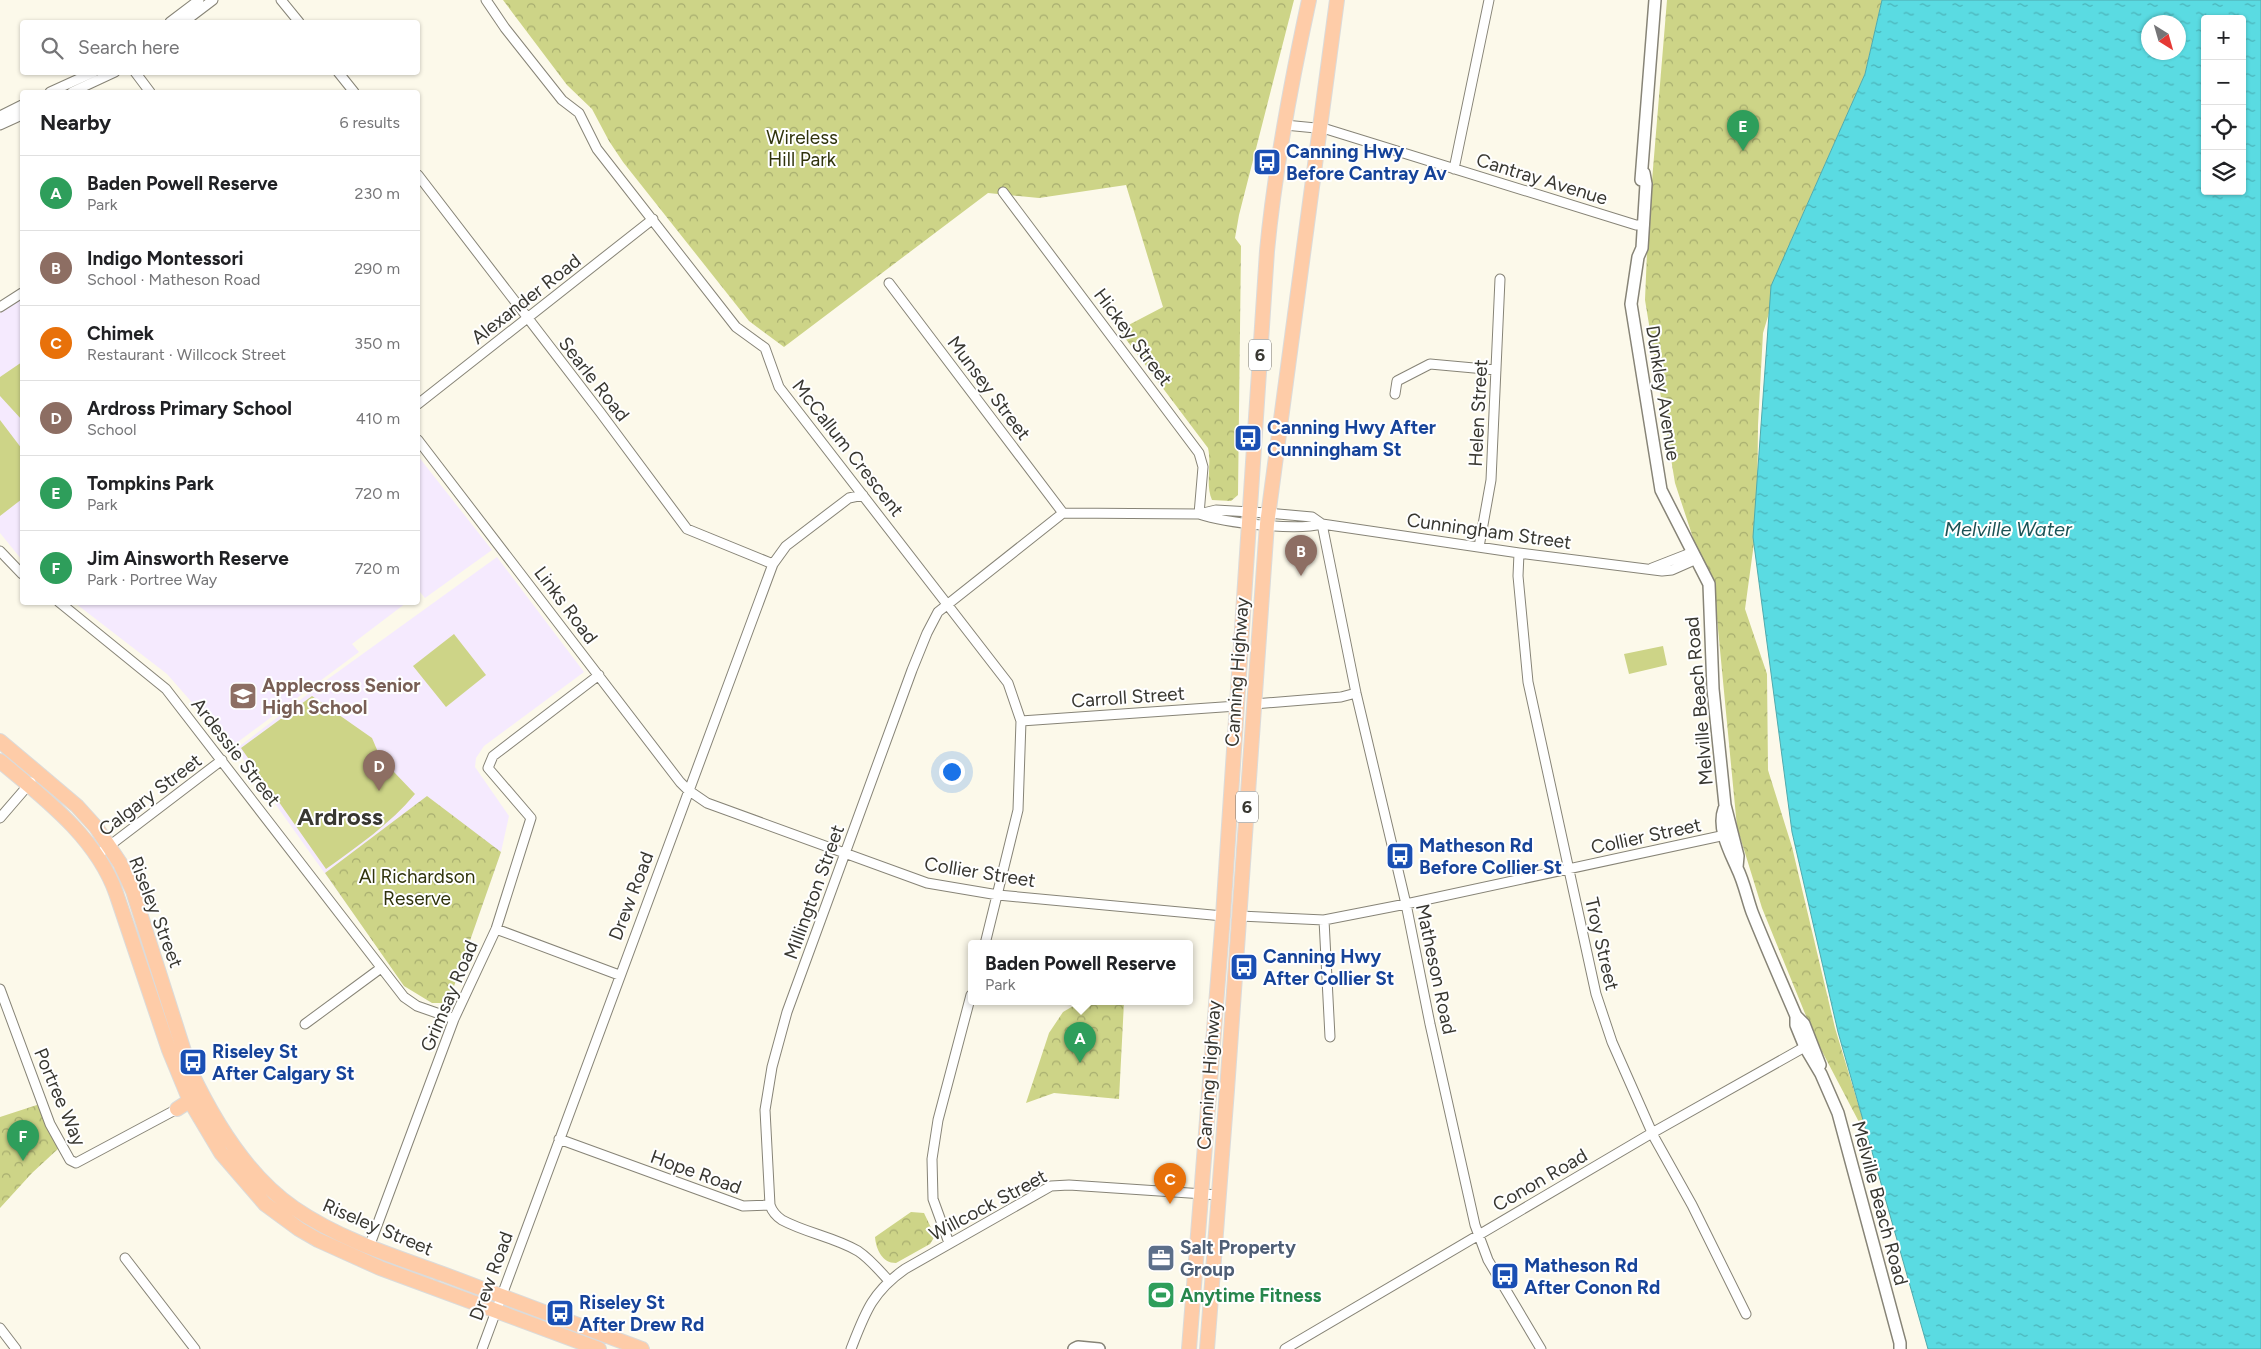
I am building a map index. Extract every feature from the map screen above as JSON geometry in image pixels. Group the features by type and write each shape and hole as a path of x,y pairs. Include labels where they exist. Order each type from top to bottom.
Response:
{"highway":[{"name":"Canning Highway","path":"1189,1349 1223,916 1267,242 1272,199 1309,0"},
{"name":"Canning Highway","path":"1207,1349 1268,518 1337,0"},
{"name":"Riseley Street","path":"0,741 77,806 110,846 132,891 190,1070 195,1097 211,1138 241,1179 265,1204 291,1224 318,1240 380,1268 599,1349"},
{"name":"Riseley Street","path":"0,761 67,819 96,856 114,886 181,1082 214,1118 237,1150 264,1182 293,1208 326,1227 370,1247 642,1349"},
{"path":"176,1109 181,1097 181,1082"},
{"path":"176,1109 195,1097"}],"street":[{"path":"173,20 199,0"},
{"path":"187,20 213,0"},
{"path":"281,0 297,20"},
{"name":"McCallum Crescent","path":"486,0 505,28 562,100 579,113 597,148 736,327 765,348 779,387 1008,683 1022,722 1018,810 986,940"},
{"path":"1454,169 1488,0"},
{"name":"Dunkley Avenue","path":"1655,0 1644,173 1639,187 1640,225 1638,257 1631,304 1661,490 1681,531 1681,539 1692,557"},
{"path":"54,90 87,75"},
{"path":"76,90 109,75"},
{"path":"137,75 148,90"},
{"path":"340,75 352,90"},
{"path":"0,116 20,106"},
{"path":"0,125 20,116"},
{"name":"Cantray Avenue","path":"1285,125 1320,128 1640,225"},
{"name":"Searle Road","path":"420,178 527,320 600,412 687,530 773,564"},
{"name":"Hickey Street","path":"1003,192 1199,453 1203,468 1199,514"},
{"name":"Alexander Road","path":"420,402 653,219"},
{"name":"Helen Street","path":"1478,547 1491,480 1500,278"},
{"name":"Munsey Street","path":"889,283 1063,513"},
{"path":"0,307 20,294"},
{"path":"1395,394 1397,381 1430,364 1496,370"},
{"name":"Links Road","path":"420,443 688,790"},
{"name":"Drew Road","path":"482,1349 619,975 773,564 786,546 849,498 863,495"},
{"path":"948,605 1063,513"},
{"name":"Cunningham Street","path":"1063,513 1199,514 1215,519 1312,517 1322,524 1519,553 1652,568 1692,557"},
{"name":"Matheson Road","path":"1322,524 1356,693 1406,904 1457,1147 1478,1235 1488,1260 1541,1349"},
{"path":"0,550 20,572"},
{"name":"Troy Street","path":"1519,553 1518,576 1528,682 1596,994 1604,1022 1652,1133 1692,1205 1746,1314"},
{"name":"Melville Beach Road","path":"1692,557 1708,584 1713,690 1725,805 1722,815 1729,834 1732,860 1737,867 1752,912 1796,1016 1796,1025 1809,1045 1838,1113 1901,1347"},
{"name":"Ardessie Street","path":"62,605 157,681 177,702 381,968 410,1001 454,1019"},
{"name":"Millington Street","path":"770,1204 765,1110 772,1068 787,1012 927,633 938,612 948,605"},
{"name":"Grimsay Road","path":"370,1247 454,1019 496,929 531,818 488,768 492,756 599,675"},
{"path":"1254,704 1341,697 1356,693"},
{"name":"Carroll Street","path":"1022,722 1237,706"},
{"name":"Calgary Street","path":"96,856 222,760"},
{"path":"0,818 28,785 41,774"},
{"name":"Collier Street","path":"688,790 707,803 927,883 998,895 1223,916"},
{"name":"Collier Street","path":"1240,916 1324,920 1729,834"},
{"path":"1324,920 1330,1037"},
{"path":"496,929 619,975"},
{"path":"305,1024 381,968"},
{"name":"Portree Way","path":"0,989 50,1124 70,1160 76,1163 176,1109"},
{"path":"949,1243 933,1199 932,1159 938,1120 968,1005"},
{"name":"Conon Road","path":"1285,1349 1652,1133 1809,1045"},
{"name":"Hope Road","path":"559,1138 743,1206 770,1204"},
{"name":"Willcock Street","path":"851,1349 872,1300 889,1280 949,1243 1051,1186 1069,1185 1219,1195"},
{"path":"770,1204 774,1212 782,1220 843,1243 868,1258 889,1280"},
{"path":"125,1258 195,1349"},
{"path":"0,1328 16,1349"},
{"path":"1074,1349 1078,1347 1099,1349"}],"shaded area":[{"path":"20,300 20,558 0,533 0,313"},
{"path":"420,459 492,550 425,598 420,592"},
{"path":"497,557 584,672 484,746 476,758 475,767 509,816 501,852 452,992 444,1003 432,1003 403,983 236,749 321,684"},
{"name":"Applecross Senior High School","path":"78,605 403,605 352,644 359,652 231,747 167,674"}],"green space":[{"name":"Wireless Hill Park","path":"503,0 1294,0 1239,215 1235,238 1241,246 1238,495 1231,501 1212,500 1209,488 1208,448 1119,330 1163,307 1126,185 1039,198 988,193 784,347 749,321 623,162 592,109 567,85"},
{"path":"1667,0 1882,0 1865,74 1790,243 1763,333 1758,425 1757,521 1745,609 1767,674 1768,770 1792,847 1835,1028 1870,1143 1815,1038 1762,908 1737,827 1716,608 1675,483 1645,300 1648,229"},
{"path":"20,363 20,418 0,396 0,377"},
{"path":"0,420 20,446 20,501 0,516"},
{"path":"454,634 486,675 446,707 413,666"},
{"path":"1663,646 1667,665 1629,674 1624,654"},
{"path":"312,696 372,738 378,752 380,769 393,771 415,794 384,825 326,869 241,748"},
{"name":"Al Richardson Reserve","path":"427,796 501,852 452,992 444,1003 432,1003 404,986 325,873"},
{"path":"1075,1005 1124,1005 1119,1099 1054,1093 1026,1103 1049,1033 1063,1012"},
{"path":"43,1103 59,1148 32,1173 0,1208 0,1117"},
{"path":"911,1212 924,1213 935,1236 930,1244 896,1263 887,1261 878,1250 875,1237"}],"water":[{"name":"Melville Water","path":"1882,0 2261,0 2261,1349 1928,1349 1838,1032 1792,832 1753,537 1771,286 1865,74"}],"place":[{"name":"Tompkins Park","path":"1743,151"},
{"name":"Canning Hwy Before Cantray Av","path":"1267,162"},
{"name":"Canning Hwy After Cunningham St","path":"1248,438"},
{"name":"Indigo Montessori","path":"1301,576"},
{"name":"Applecross Senior High School","path":"243,696"},
{"name":"Ardross Primary School","path":"379,791"},
{"name":"Matheson Rd Before Collier St","path":"1400,856"},
{"name":"Canning Hwy After Collier St","path":"1244,967"},
{"name":"Riseley St After Calgary St","path":"193,1062"},
{"name":"Baden Powell Reserve","path":"1080,1063"},
{"name":"Jim Ainsworth Reserve","path":"23,1161"},
{"name":"Chimek","path":"1170,1204"},
{"name":"Salt Property Group","path":"1161,1258"},
{"name":"Matheson Rd After Conon Rd","path":"1505,1276"},
{"name":"Anytime Fitness","path":"1161,1295"},
{"name":"Riseley St After Drew Rd","path":"560,1313"}],"district":[{"name":"Ardross","path":"340,816"}]}
